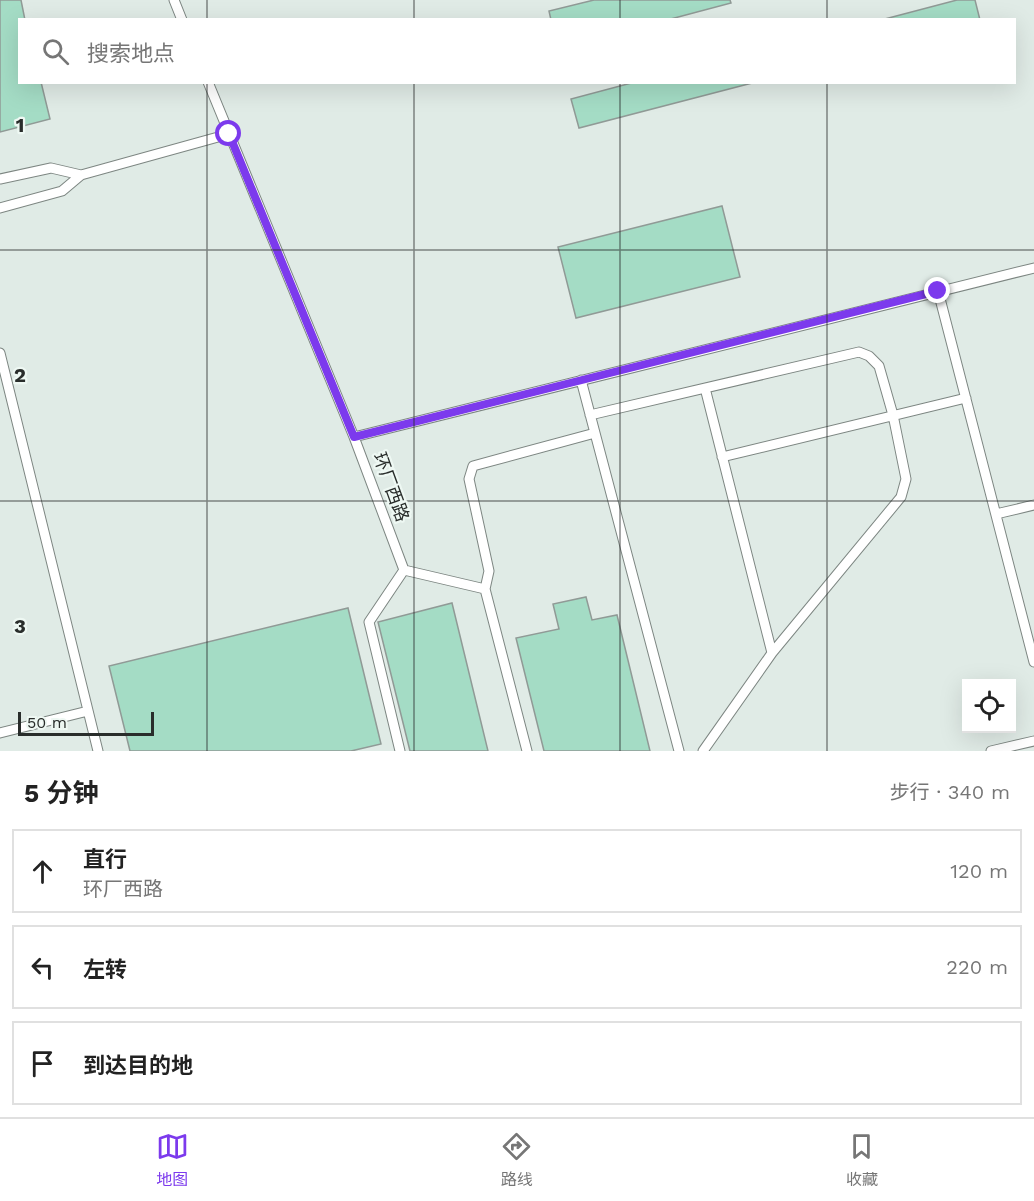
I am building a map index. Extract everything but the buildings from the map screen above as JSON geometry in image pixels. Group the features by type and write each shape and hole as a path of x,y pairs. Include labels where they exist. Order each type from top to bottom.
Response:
{"lane":[{"path":"174,0 181,18"},
{"name":"环厂西路","path":"209,84 354,437 404,570"},
{"path":"0,208 62,192 81,175 229,134"},
{"path":"0,179 51,168 81,175"},
{"path":"354,437 1034,267"},
{"path":"938,291 1034,662"},
{"path":"590,415 859,352 869,356 879,366 893,415 906,479 901,497 772,653 703,751"},
{"path":"0,353 98,751"},
{"path":"581,380 679,751"},
{"path":"705,388 772,653"},
{"path":"722,457 966,398"},
{"path":"527,751 485,589 489,571 469,479 473,466 595,433"},
{"path":"996,514 1034,505"},
{"path":"400,751 369,622 404,570 485,589"},
{"path":"0,734 88,711"},
{"path":"991,751 1034,741"}],"route":[{"path":"229,134 354,437 938,291"}]}
